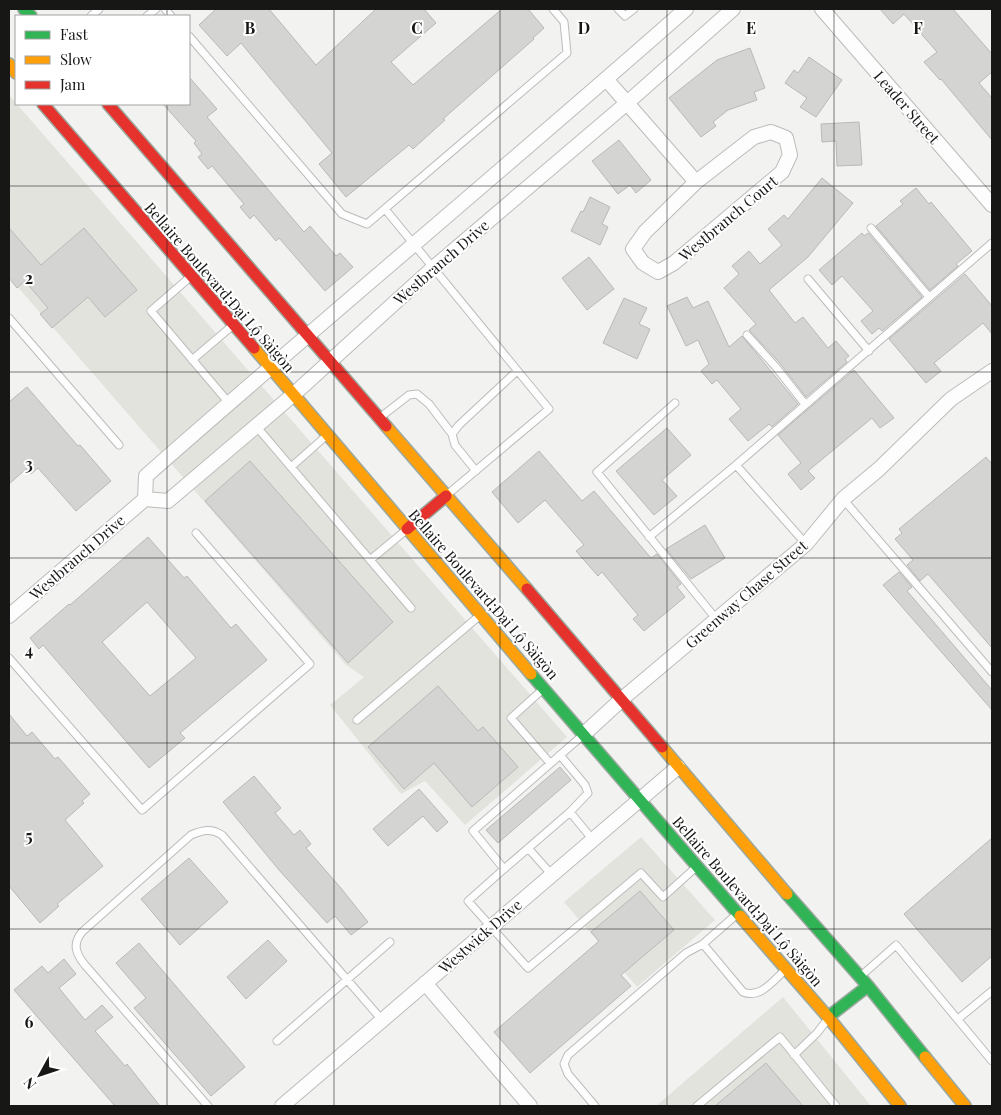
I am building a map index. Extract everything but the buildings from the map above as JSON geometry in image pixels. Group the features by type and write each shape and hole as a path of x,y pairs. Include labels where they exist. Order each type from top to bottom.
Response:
{"main road":[{"name":"Bellaire Boulevard;Đại Lộ Sàigòn","path":"44,105 294,394 480,615 698,866 828,1018 900,1106"},
{"path":"109,105 622,699 738,838 860,976 965,1106"},
{"path":"408,529 446,496"},
{"path":"828,1018 868,986"}],"street":[{"name":"Westbranch Drive","path":"145,499 146,476 269,367 686,9"},
{"name":"Westbranch Drive","path":"9,616 145,499 168,501 294,394 432,269 627,103 733,9"},
{"name":"Leader Street","path":"822,9 992,205"},
{"path":"606,79 696,182"},
{"name":"Westbranch Court","path":"771,132 786,138 790,155 782,172 674,263 658,272 643,263 633,249 645,232 696,182 754,137 771,132"},
{"name":"Greenway Chase Street","path":"584,734 622,699 806,544 843,499 879,469 951,399 992,371"},
{"name":"Westwick Drive","path":"282,1106 678,767"},
{"path":"425,983 530,1106"}],"lane":[{"path":"190,37 342,214 367,224 567,54 564,22 553,9"},
{"path":"618,9 625,16 634,9"},
{"path":"385,209 432,269 549,409 446,496"},
{"path":"871,228 929,297"},
{"path":"649,536 736,465 992,243"},
{"path":"191,276 151,311 229,402"},
{"path":"808,279 869,351"},
{"path":"9,318 119,445"},
{"path":"192,360 233,325"},
{"path":"747,335 805,404"},
{"path":"452,434 459,425 517,371"},
{"path":"380,418 409,394 417,394 428,404 452,434 455,445 476,471"},
{"path":"675,403 597,472 717,620"},
{"path":"256,426 411,608"},
{"path":"291,467 328,434"},
{"path":"736,465 806,544"},
{"path":"843,499 992,672"},
{"path":"370,560 408,529"},
{"path":"9,658 142,810 310,664 196,533"},
{"path":"357,720 480,615"},
{"path":"544,688 511,718 550,763"},
{"path":"504,870 474,831 584,734"},
{"path":"560,755 588,789 585,798 468,901 490,928 528,968 641,873 663,897 698,866"},
{"path":"570,812 593,840"},
{"path":"208,1106 79,957 75,949 78,936 86,927 186,838 197,832 210,830 222,835 382,1020"},
{"path":"528,848 552,875"},
{"path":"595,1106 568,1074 564,1064 568,1055 686,953 704,944 738,913"},
{"path":"277,1041 390,942"},
{"path":"704,944 743,992 750,995 759,992 786,969"},
{"path":"860,976 896,945 991,1058"},
{"path":"958,1019 992,991"},
{"path":"794,1055 817,1033 828,1018"},
{"path":"697,1106 780,1038 836,1106"}],"shaded area":[{"path":"9,95 15,102 15,105 18,105 567,737 465,825 425,781 401,794 330,705 364,677 346,665 9,277"},
{"path":"641,837 715,920 637,987 564,902"},
{"path":"783,997 871,1106 656,1106"}],"traffic: fast":[{"path":"24,9 30,15"},
{"path":"531,674 740,916"},
{"path":"787,894 868,986 925,1057"},
{"path":"828,1017 868,986"}],"traffic: slow":[{"path":"9,64 15,72"},
{"path":"254,348 531,674"},
{"path":"386,426 527,589"},
{"path":"662,747 787,894"},
{"path":"740,916 828,1017 900,1106"},
{"path":"925,1057 965,1106"}],"traffic: jam":[{"path":"44,105 254,348"},
{"path":"109,105 386,426"},
{"path":"407,529 446,496"},
{"path":"527,589 662,747"}]}
